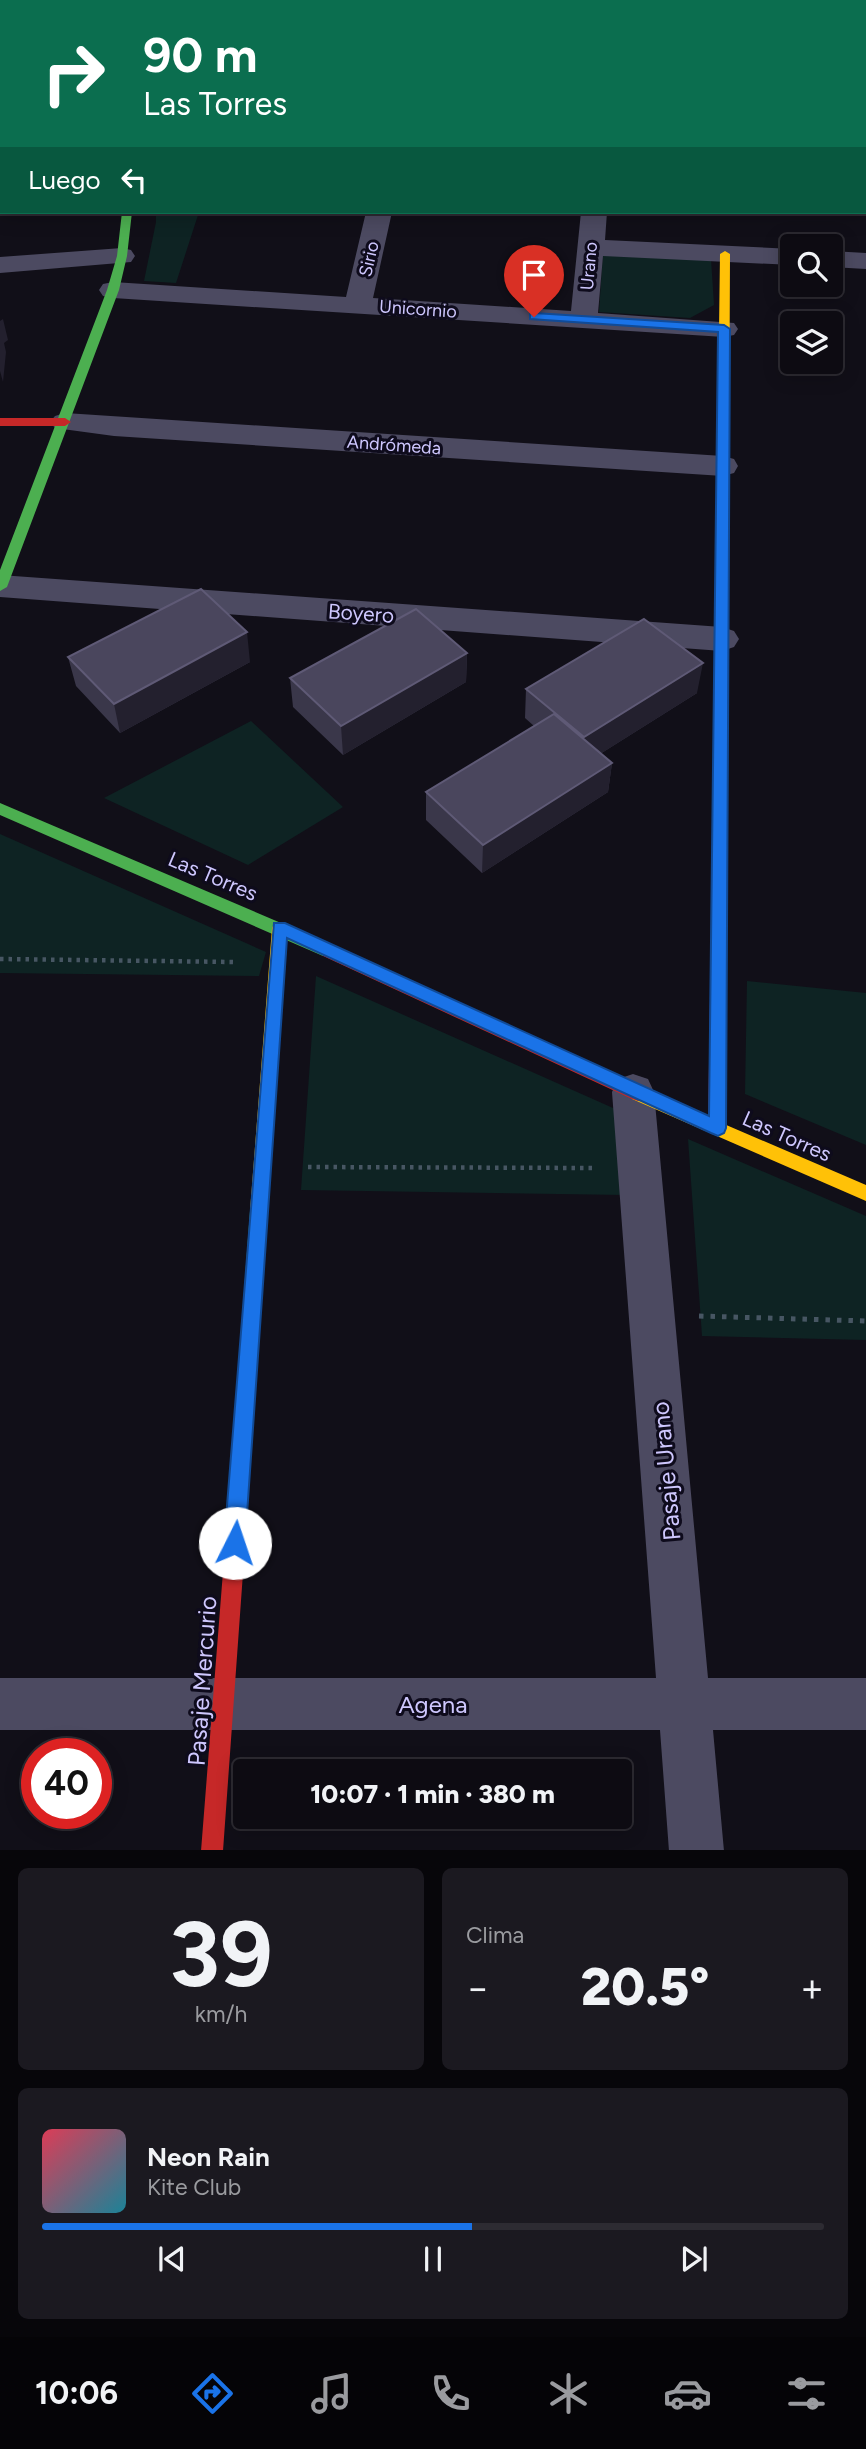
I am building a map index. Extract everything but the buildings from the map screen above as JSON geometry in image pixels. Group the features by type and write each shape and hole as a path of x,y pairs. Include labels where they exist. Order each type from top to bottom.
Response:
{"street":[{"path":"0,587 113,290 122,256 127,214"},
{"name":"Sirio","path":"358,305 380,214"},
{"name":"Urano","path":"584,320 594,214"},
{"path":"591,247 780,256"},
{"path":"718,1128 725,254"},
{"path":"0,265 122,256"},
{"path":"843,260 866,261"},
{"name":"Unicornio","path":"113,290 724,329"},
{"path":"0,422 65,422"},
{"name":"Andrómeda","path":"65,422 723,466"},
{"name":"Boyero","path":"0,587 722,639"},
{"name":"Las Torres","path":"0,809 280,928 633,1092 866,1193"},
{"name":"Pasaje Mercurio","path":"212,1850 280,928"},
{"name":"Pasaje Urano","path":"633,1092 697,1850"},
{"name":"Agena","path":"0,1704 866,1704"}],"path":[{"path":"0,959 277,963"},
{"path":"262,1167 639,1168"},
{"path":"653,1314 866,1321"}],"green space":[{"path":"156,214 198,214 176,283 144,281"},
{"path":"603,253 711,259 714,305 690,318 599,312"},
{"path":"251,721 343,807 248,865 104,798"},
{"path":"0,834 266,952 259,976 0,973"},
{"path":"316,976 622,1112 626,1195 301,1190"},
{"path":"747,981 866,993 866,1145 745,1094"},
{"path":"688,1139 866,1216 866,1340 702,1336"}],"traffic: fast":[{"path":"0,587 113,290 122,256 127,214"},
{"path":"720,809 723,486"},
{"path":"0,809 329,951"},
{"path":"234,1559 259,1211"}],"traffic: slow":[{"path":"723,486 725,254"},
{"path":"259,1211 280,928"},
{"path":"638,1094 866,1193"}],"traffic: jam":[{"path":"0,422 65,422"},
{"path":"717,1128 720,809"},
{"path":"329,951 638,1094"},
{"path":"212,1850 234,1559"}],"route":[{"path":"235,1543 280,928 633,1092 718,1128 724,329 534,317"}]}
